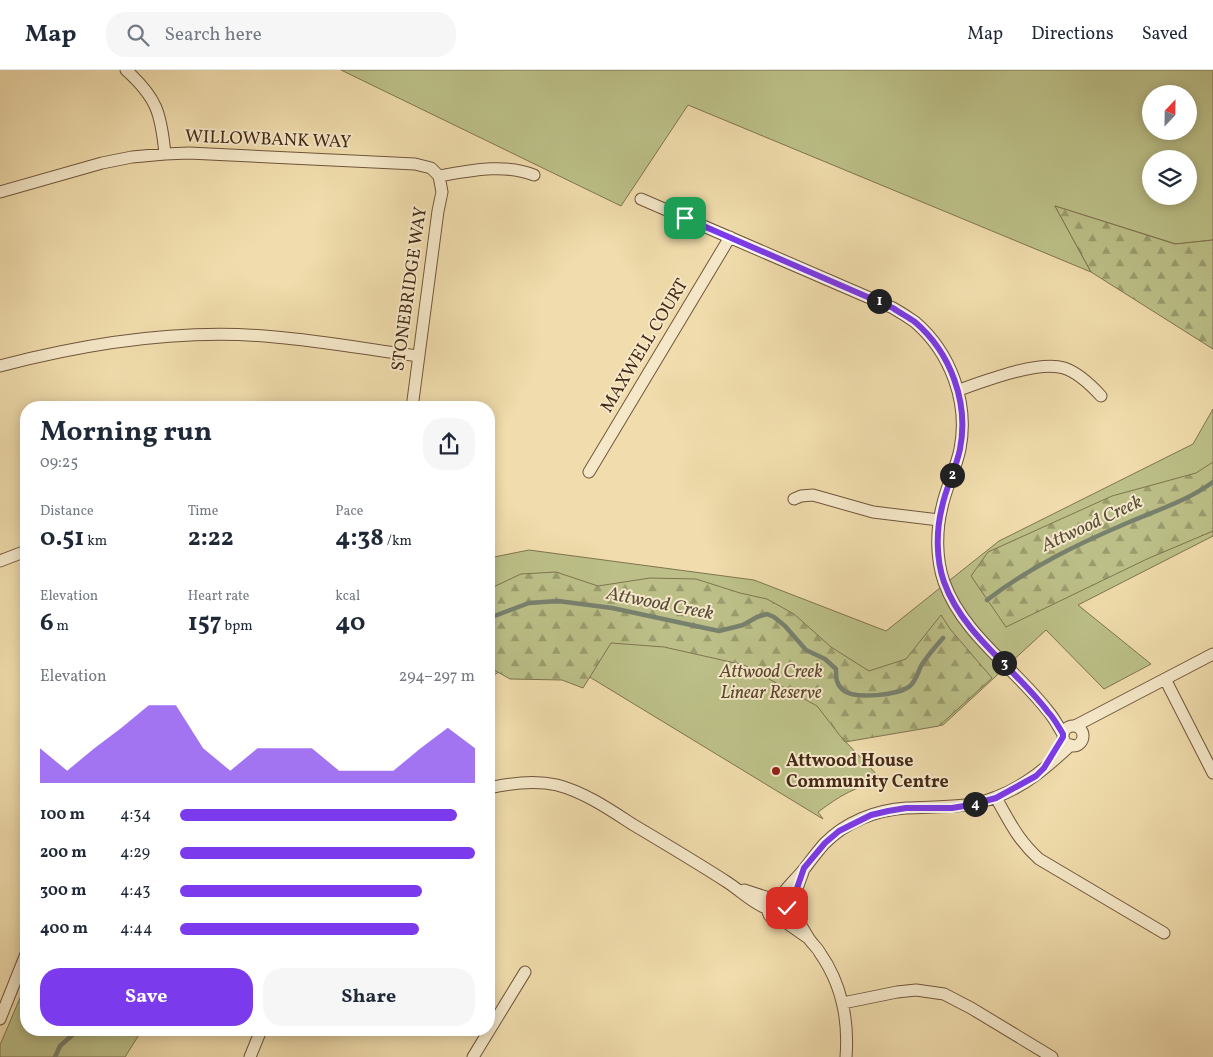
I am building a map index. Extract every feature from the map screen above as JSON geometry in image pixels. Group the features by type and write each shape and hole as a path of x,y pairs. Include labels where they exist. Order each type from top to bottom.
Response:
{"street":[{"path":"126,70 150,95 158,109 162,124 165,154"},
{"name":"WILLOWBANK WAY","path":"0,192 102,163 140,156 165,154 198,153 415,164 431,168 439,176"},
{"path":"439,176 503,169 518,170 534,175"},
{"name":"STONEBRIDGE WAY","path":"413,401 442,192 439,176"},
{"path":"641,200 893,308 915,322 932,339 945,359 959,390 963,429 960,448 942,507 938,545 940,563 950,596 963,617 980,637 1071,734"},
{"name":"MAXWELL COURT","path":"589,472 730,238"},
{"path":"0,366 115,343 155,337 194,335 275,336 418,356"},
{"path":"959,390 1036,367 1051,366 1064,368 1076,374 1090,384 1101,396"},
{"path":"794,499 813,495 873,512 940,520"},
{"path":"0,561 20,553"},
{"path":"779,907 787,886 825,843 839,831 871,815 906,808 952,808 996,798 1024,784 1044,768 1071,734 1132,695 1213,654"},
{"path":"1165,679 1213,773"},
{"path":"495,787 510,783 533,782 557,785 576,792 601,805 736,887 746,897 779,907 796,917 808,938 829,966 842,1003 847,1030 846,1057"},
{"path":"996,798 1011,826 1025,846 1039,859 1164,934"},
{"path":"1,1016 20,969"},
{"path":"495,1020 524,972"},
{"path":"842,1003 916,990 944,994 971,1008 1052,1057"},
{"path":"250,1057 259,1036"},
{"path":"473,1057 486,1036"}],"green space":[{"path":"341,70 1213,70 1213,240 1176,244 1055,206 1091,272 688,105 621,206"},
{"path":"1055,206 1175,244 1213,240 1213,349 1091,272"},
{"name":"Attwood Creek Linear Reserve","path":"1213,409 1213,536 1078,605 1151,664 1104,689 1046,630 943,725 843,739 883,781 848,792 818,812 823,819 560,659 512,664 495,674 495,557 529,550 754,580 886,631 999,541 1193,444"},
{"path":"1213,462 1213,531 1147,559 1006,627 971,576 988,552 1112,496 1196,473"},
{"path":"556,572 598,586 650,578 696,579 740,593 767,599 794,614 831,647 869,671 906,659 941,615 950,629 992,678 939,726 845,742 817,706 744,665 664,647 611,643 583,688 562,680 510,679 495,670 495,586 521,574"},
{"path":"20,998 20,1036 138,1036 125,1057 0,1057 0,1045"}],"waterway":[{"name":"Attwood Creek","path":"987,600 1020,577 1055,557 1109,531 1182,500 1213,482"},
{"name":"Attwood Creek","path":"495,616 529,603 558,601 612,608 719,631 743,625 767,614 785,626 806,650 825,659 836,669 837,681 843,690 866,696 896,692 910,686 923,662 943,638"},
{"name":"Attwood Creek","path":"55,1057 60,1046 71,1036"}],"place":[{"name":"Attwood House Community Centre","path":"776,771"}],"route":[{"path":"685,218 893,308 915,322 932,339 945,359 959,390 963,429 956,464 948,485 940,520 938,545 944,580 950,596 963,617 1048,711 1063,734 1044,768 1036,776 996,798 952,808 906,808 888,811 871,815 839,831 825,843 804,868 796,891 787,908"}]}
